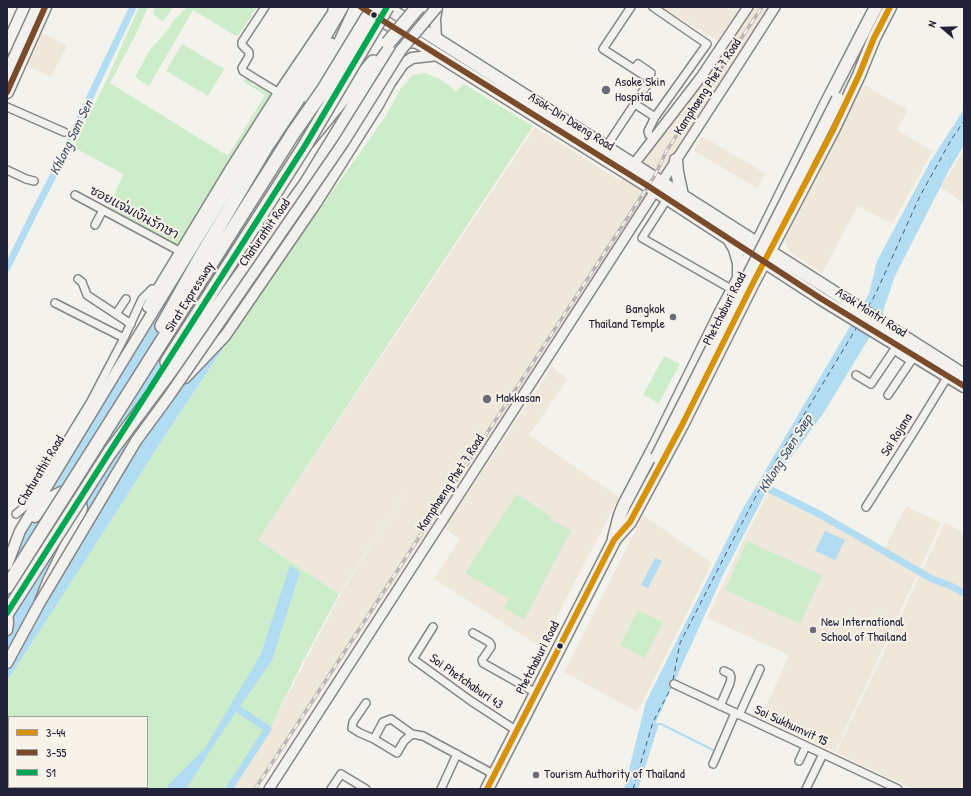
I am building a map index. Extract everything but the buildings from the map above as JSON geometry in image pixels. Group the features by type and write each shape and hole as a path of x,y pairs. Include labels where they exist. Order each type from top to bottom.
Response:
{"highway":[{"path":"118,411 159,332 199,260 266,147 349,16 351,7"},
{"path":"294,132 332,61 357,7"},
{"name":"Sirat Expressway","path":"7,587 294,132 324,89 374,7"},
{"name":"Sirat Expressway","path":"7,613 306,144 387,7"},
{"path":"306,144 418,7"},
{"path":"110,452 206,324 306,184 390,49 400,42 415,42"}],"main road":[{"path":"7,47 10,31 19,20 25,7"},
{"path":"7,58 30,7"},
{"path":"7,75 38,7"},
{"path":"7,92 45,7"},
{"path":"126,356 158,289 230,170 279,93 333,13 334,7"},
{"name":"Chaturathit Road","path":"7,565 20,531 260,137 313,59 343,7"},
{"name":"Asok-Din Daeng Road","path":"361,7 415,42 659,187 682,195 727,224 754,249"},
{"name":"Asok-Din Daeng Road","path":"387,7 634,164 659,187 667,199 729,239 767,256"},
{"path":"406,20 429,7"},
{"name":"Chaturathit Road","path":"436,39 435,19 437,7"},
{"name":"Chaturathit Road","path":"7,663 39,604 136,441 169,396 343,143 401,50 437,7"},
{"name":"Phetchaburi Road","path":"614,540 624,505 826,104 877,14 890,7"},
{"name":"Phetchaburi Road","path":"487,789 838,99 877,14"},
{"name":"Phetchaburi Road","path":"614,540 630,522 682,425 853,88 877,14"},
{"path":"19,20 36,28"},
{"path":"169,396 225,336 316,203 403,64 412,58 438,55"},
{"path":"676,160 682,195"},
{"path":"788,181 789,187 794,190 797,191 802,188"},
{"path":"727,224 737,229 750,230 759,229 766,224"},
{"path":"752,285 764,273 786,269 780,244 780,231"},
{"path":"729,239 735,248 739,263 739,278"},
{"name":"Asok Montri Road","path":"767,256 964,386"},
{"path":"720,314 723,312 731,314 733,323"},
{"name":"Asok Montri Road","path":"911,352 964,375"},
{"path":"17,539 51,497 56,494 66,492 76,497 80,503 82,508 80,518 48,581 39,604"},
{"path":"7,607 7,630"}],"street":[{"path":"265,7 242,42 242,45 249,52 249,56 242,68 243,71 279,93"},
{"path":"606,147 649,82 648,78 603,49 631,7"},
{"path":"653,7 707,44 655,117 648,131 649,135 654,138"},
{"name":"Kamphaeng Phet 7 Road","path":"634,164 701,77 748,7"},
{"name":"Kamphaeng Phet 7 Road","path":"269,789 775,7"},
{"path":"635,104 655,117"},
{"path":"7,107 64,132"},
{"path":"7,170 34,181"},
{"name":"ซอยแจ่มเงินรักษา","path":"75,195 181,252"},
{"path":"667,199 642,238 733,290"},
{"path":"95,225 104,210"},
{"path":"78,279 82,282 87,295 131,324"},
{"path":"16,514 29,503 91,401 131,324 142,299 152,289 158,289"},
{"path":"116,314 126,299"},
{"path":"55,303 124,338"},
{"path":"856,375 871,384 894,350 911,352 888,395"},
{"name":"Soi Rojana","path":"866,507 948,376"},
{"name":"Soi Phetchaburi 43","path":"433,627 413,659 470,700 517,731"},
{"path":"473,633 489,642 491,646 482,660 483,662 536,693"},
{"path":"713,764 760,669"},
{"path":"720,706 731,677 730,674 724,671"},
{"name":"Soi Sukhumvit 15","path":"674,684 898,789"},
{"path":"366,703 353,722 352,728 397,753 404,741 412,734"},
{"path":"374,739 383,722 391,719 412,734 423,736 495,775"},
{"path":"799,761 806,746"},
{"path":"441,789 457,754"},
{"path":"806,789 822,754"},
{"path":"331,789 342,774 366,789"}],"shaded area":[{"path":"661,7 769,7 678,150 258,789 232,789 269,731 341,593 411,484 339,594 258,540 535,127 621,181 720,42"},
{"path":"41,32 67,46 51,77 25,65"},
{"path":"864,85 908,110 898,130 933,151 892,224 858,206 822,273 790,252 785,242 785,237"},
{"path":"702,136 765,173 757,188 694,151"},
{"path":"964,150 964,203 940,187"},
{"path":"552,367 568,379 529,435 619,497 541,647 434,579 460,539 444,528"},
{"name":"New International School of Thailand","path":"771,487 883,551 906,506 941,523 835,752 761,718 789,655 707,618 745,537"},
{"path":"643,515 712,563 637,712 564,672"},
{"path":"945,522 964,533 964,789 913,789 836,753"}],"green space":[{"path":"139,7 148,7 136,34 110,83 228,156 265,95 243,81 246,78 249,79 253,85 263,87 270,93 271,98 232,158 179,247 108,211 123,174 73,147 106,81"},
{"path":"155,7 173,7 163,22 153,14"},
{"path":"187,7 257,7 238,36 193,10 149,86 135,77 149,51 167,31 173,21"},
{"path":"182,44 224,69 208,96 166,71"},
{"path":"425,73 440,79 456,91 464,84 533,126 258,540 339,594 302,663 269,731 232,789 7,789 7,681 177,417 261,292 385,117 401,88 413,75"},
{"path":"664,356 680,364 659,403 643,395"},
{"path":"517,494 552,517 550,519 571,530 524,620 504,608 509,599 465,573"},
{"path":"747,541 822,575 800,624 725,590"},
{"path":"638,610 663,622 645,658 620,645"}],"water":[{"name":"Khlong Saen Saep","path":"964,109 964,145 948,172 895,276 882,314 823,414 768,488 723,575 656,722 658,727 638,789 624,789 646,702 741,512 869,294 877,261 930,162"},
{"path":"201,249 261,292 177,417 7,681 7,554"},
{"path":"825,531 845,540 835,560 815,551"},
{"path":"655,558 662,561 648,588 641,585"},
{"path":"290,565 300,572 272,660 217,740 186,789 166,789 170,783 205,748 261,654"}],"waterway":[{"name":"Khlong Sam Sen","path":"7,268 65,153 133,7"},
{"path":"765,487 823,516 932,579 949,585 964,593"},
{"path":"229,789 268,729 238,709"},
{"path":"656,725 661,724 721,754"}],"ferry route":[{"path":"868,307 875,295 920,196 951,140 964,121"},
{"path":"673,680 680,643 731,544 765,479 857,327"},
{"path":"633,789 653,722 672,686"}],"railway":[{"path":"255,789 654,177 667,150 762,7"}],"transit line":[{"name":"3-55","path":"7,92 45,7"},
{"name":"3-55","path":"361,7 648,186 820,298 964,386"},
{"name":"S1","path":"7,613 306,144 387,7"},
{"name":"3-44","path":"487,789 614,540 630,522 682,425 752,285 834,128 859,75 874,38 890,7"}],"place":[{"name":"Asoke Skin Hospital","path":"606,90"},
{"name":"Bangkok Thailand Temple","path":"673,317"},
{"name":"Makkasan","path":"487,399"},
{"name":"New International School of Thailand","path":"813,630"},
{"name":"Tourism Authority of Thailand","path":"536,775"}]}
